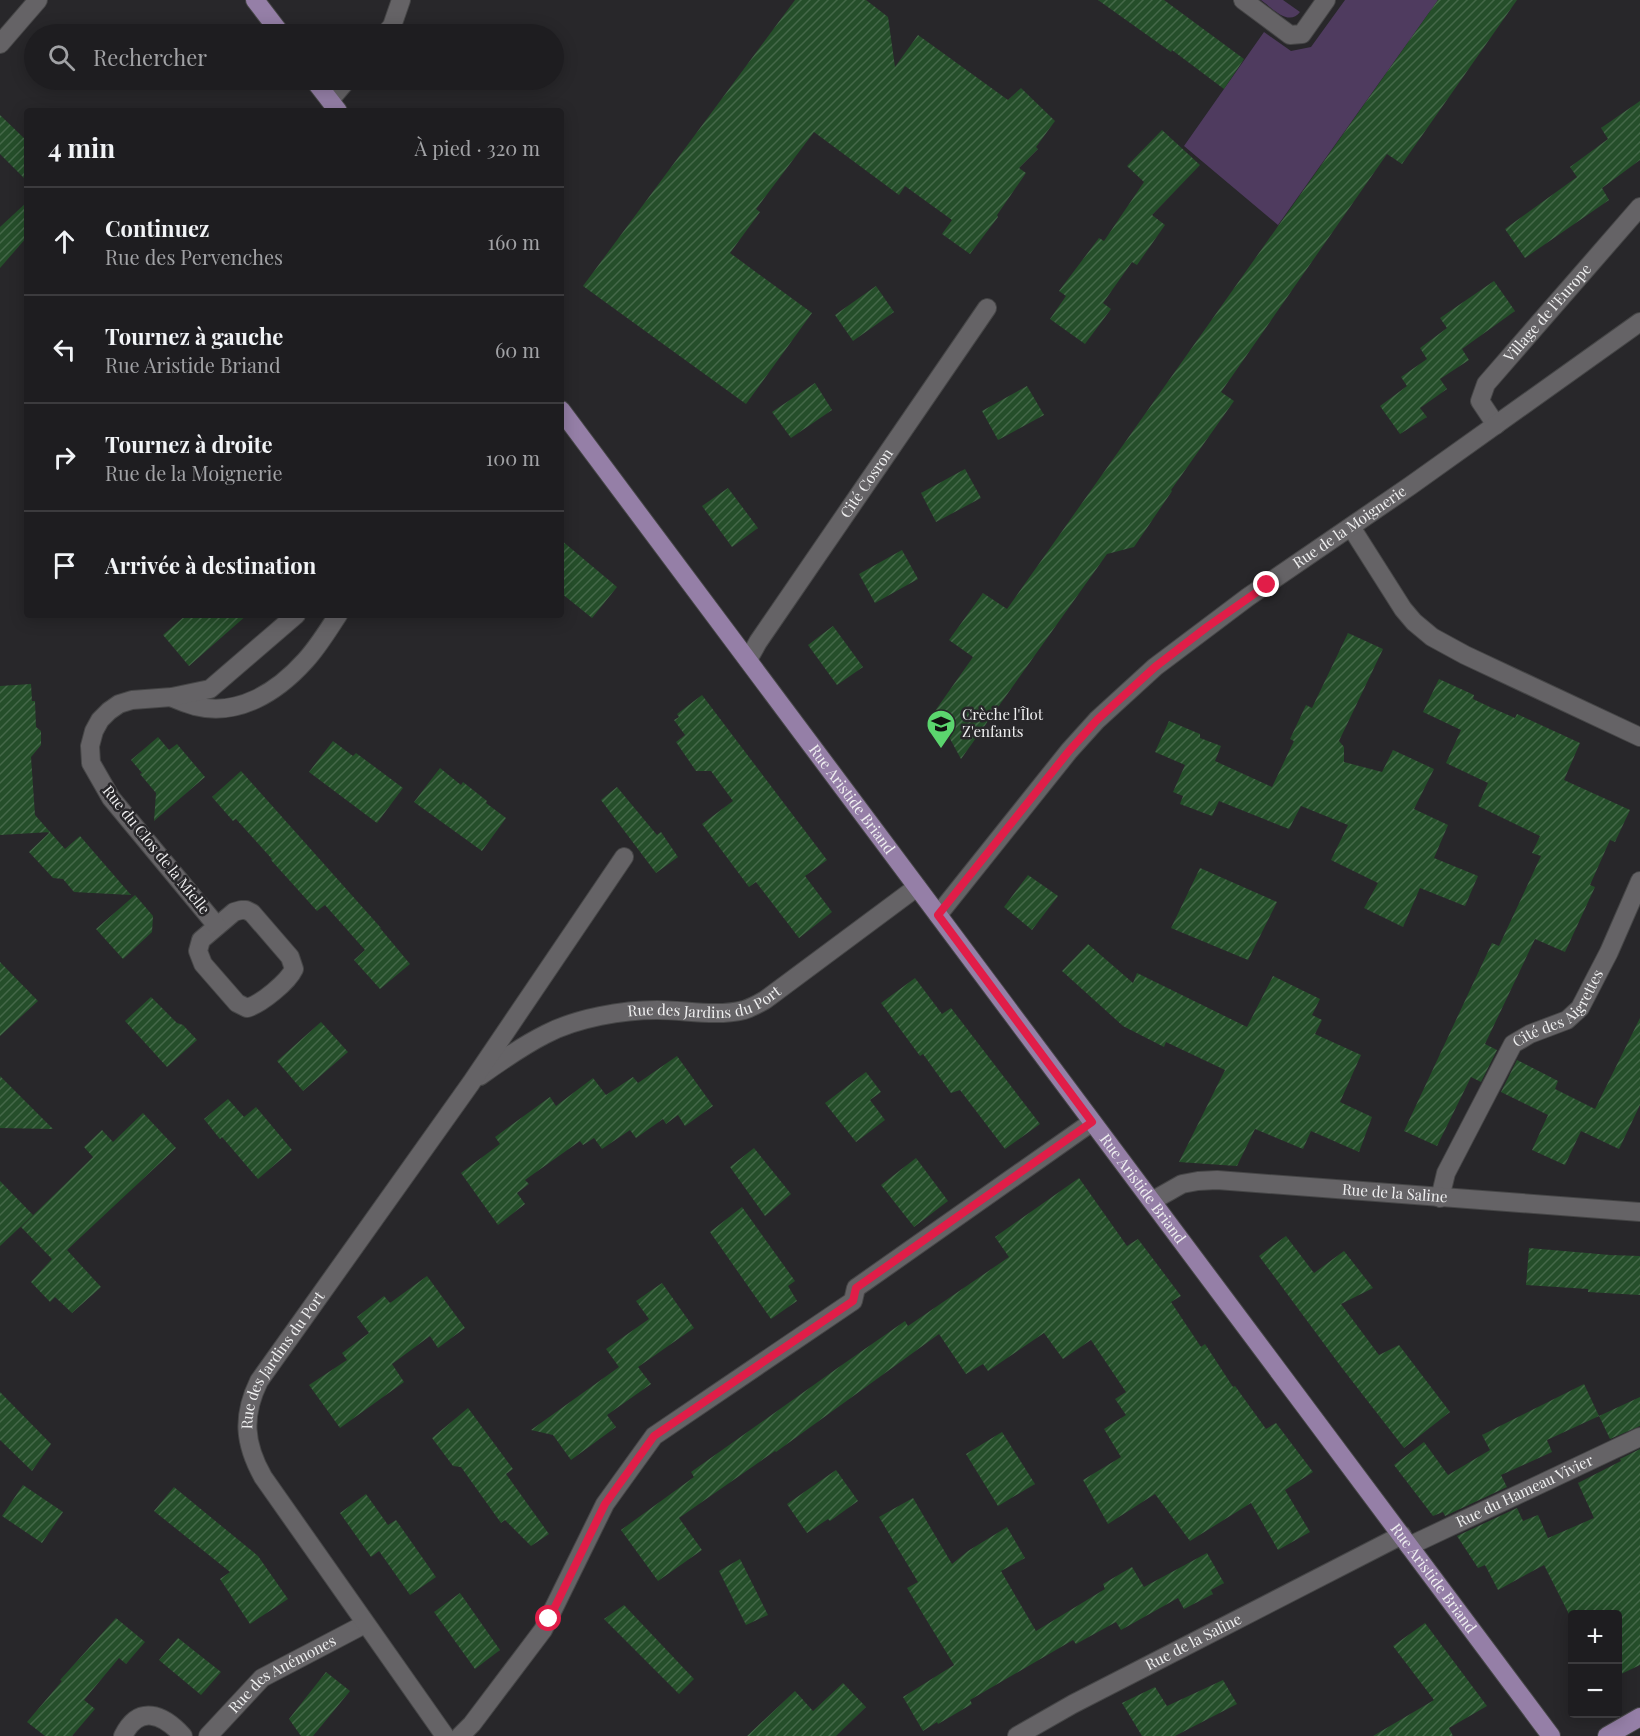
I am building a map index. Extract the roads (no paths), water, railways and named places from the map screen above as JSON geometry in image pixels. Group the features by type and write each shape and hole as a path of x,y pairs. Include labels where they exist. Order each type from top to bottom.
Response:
{"main road":[{"path":"255,0 273,24"},
{"path":"322,90 334,106"},
{"name":"Rue Aristide Briand","path":"564,414 1551,1736"},
{"path":"1607,1736 1640,1716"}],"street":[{"path":"0,44 38,0"},
{"path":"393,24 400,0"},
{"path":"1243,0 1290,35 1302,34 1326,0"},
{"path":"334,106 342,90"},
{"name":"Village de l'Europe","path":"1496,425 1480,401 1486,384 1640,207"},
{"name":"Cité Cosron","path":"747,660 987,308"},
{"name":"Rue de la Moignerie","path":"938,915 1069,751 1129,690 1207,627 1640,322"},
{"path":"1351,527 1403,609 1432,637 1464,655 1640,737"},
{"name":"Rue du Clos de la Mielle","path":"217,926 111,798 92,763 90,755 94,731 100,720 119,704 132,700 172,697 210,689 293,618"},
{"path":"172,697 196,706 226,709 248,704 290,677 307,659 336,618"},
{"name":"Rue des Jardins du Port","path":"445,1736 263,1478 248,1442 249,1409 252,1397 265,1372 471,1083 624,857"},
{"name":"Cité des Aigrettes","path":"1440,1198 1446,1173 1514,1044 1530,1034 1567,1020 1580,1008 1609,952 1640,881"},
{"name":"Rue des Jardins du Port","path":"471,1083 514,1052 547,1033 573,1022 628,1011 705,1013 744,1010 765,1000 917,887"},
{"name":"Rue du Clos de la Mielle","path":"246,910 252,913 290,957 294,969 292,974 259,1003 247,1008 237,1004 200,958 198,951 201,940 217,926 234,912 246,910"},
{"path":"459,1736 472,1724 543,1630 605,1504 654,1436 853,1301 856,1288 1092,1122"},
{"name":"Rue de la Saline","path":"1152,1201 1182,1184 1217,1180 1640,1212"},
{"name":"Rue du Hameau Vivier","path":"1406,1541 1640,1437"},
{"name":"Rue de la Saline","path":"1017,1736 1073,1704 1406,1541"},
{"name":"Rue des Anémones","path":"208,1736 262,1678 365,1624"},
{"path":"123,1736 130,1724 138,1718 149,1715 159,1717 183,1736"}],"place":[{"name":"Crèche l'Îlot Z'enfants","path":"941,750"}]}
